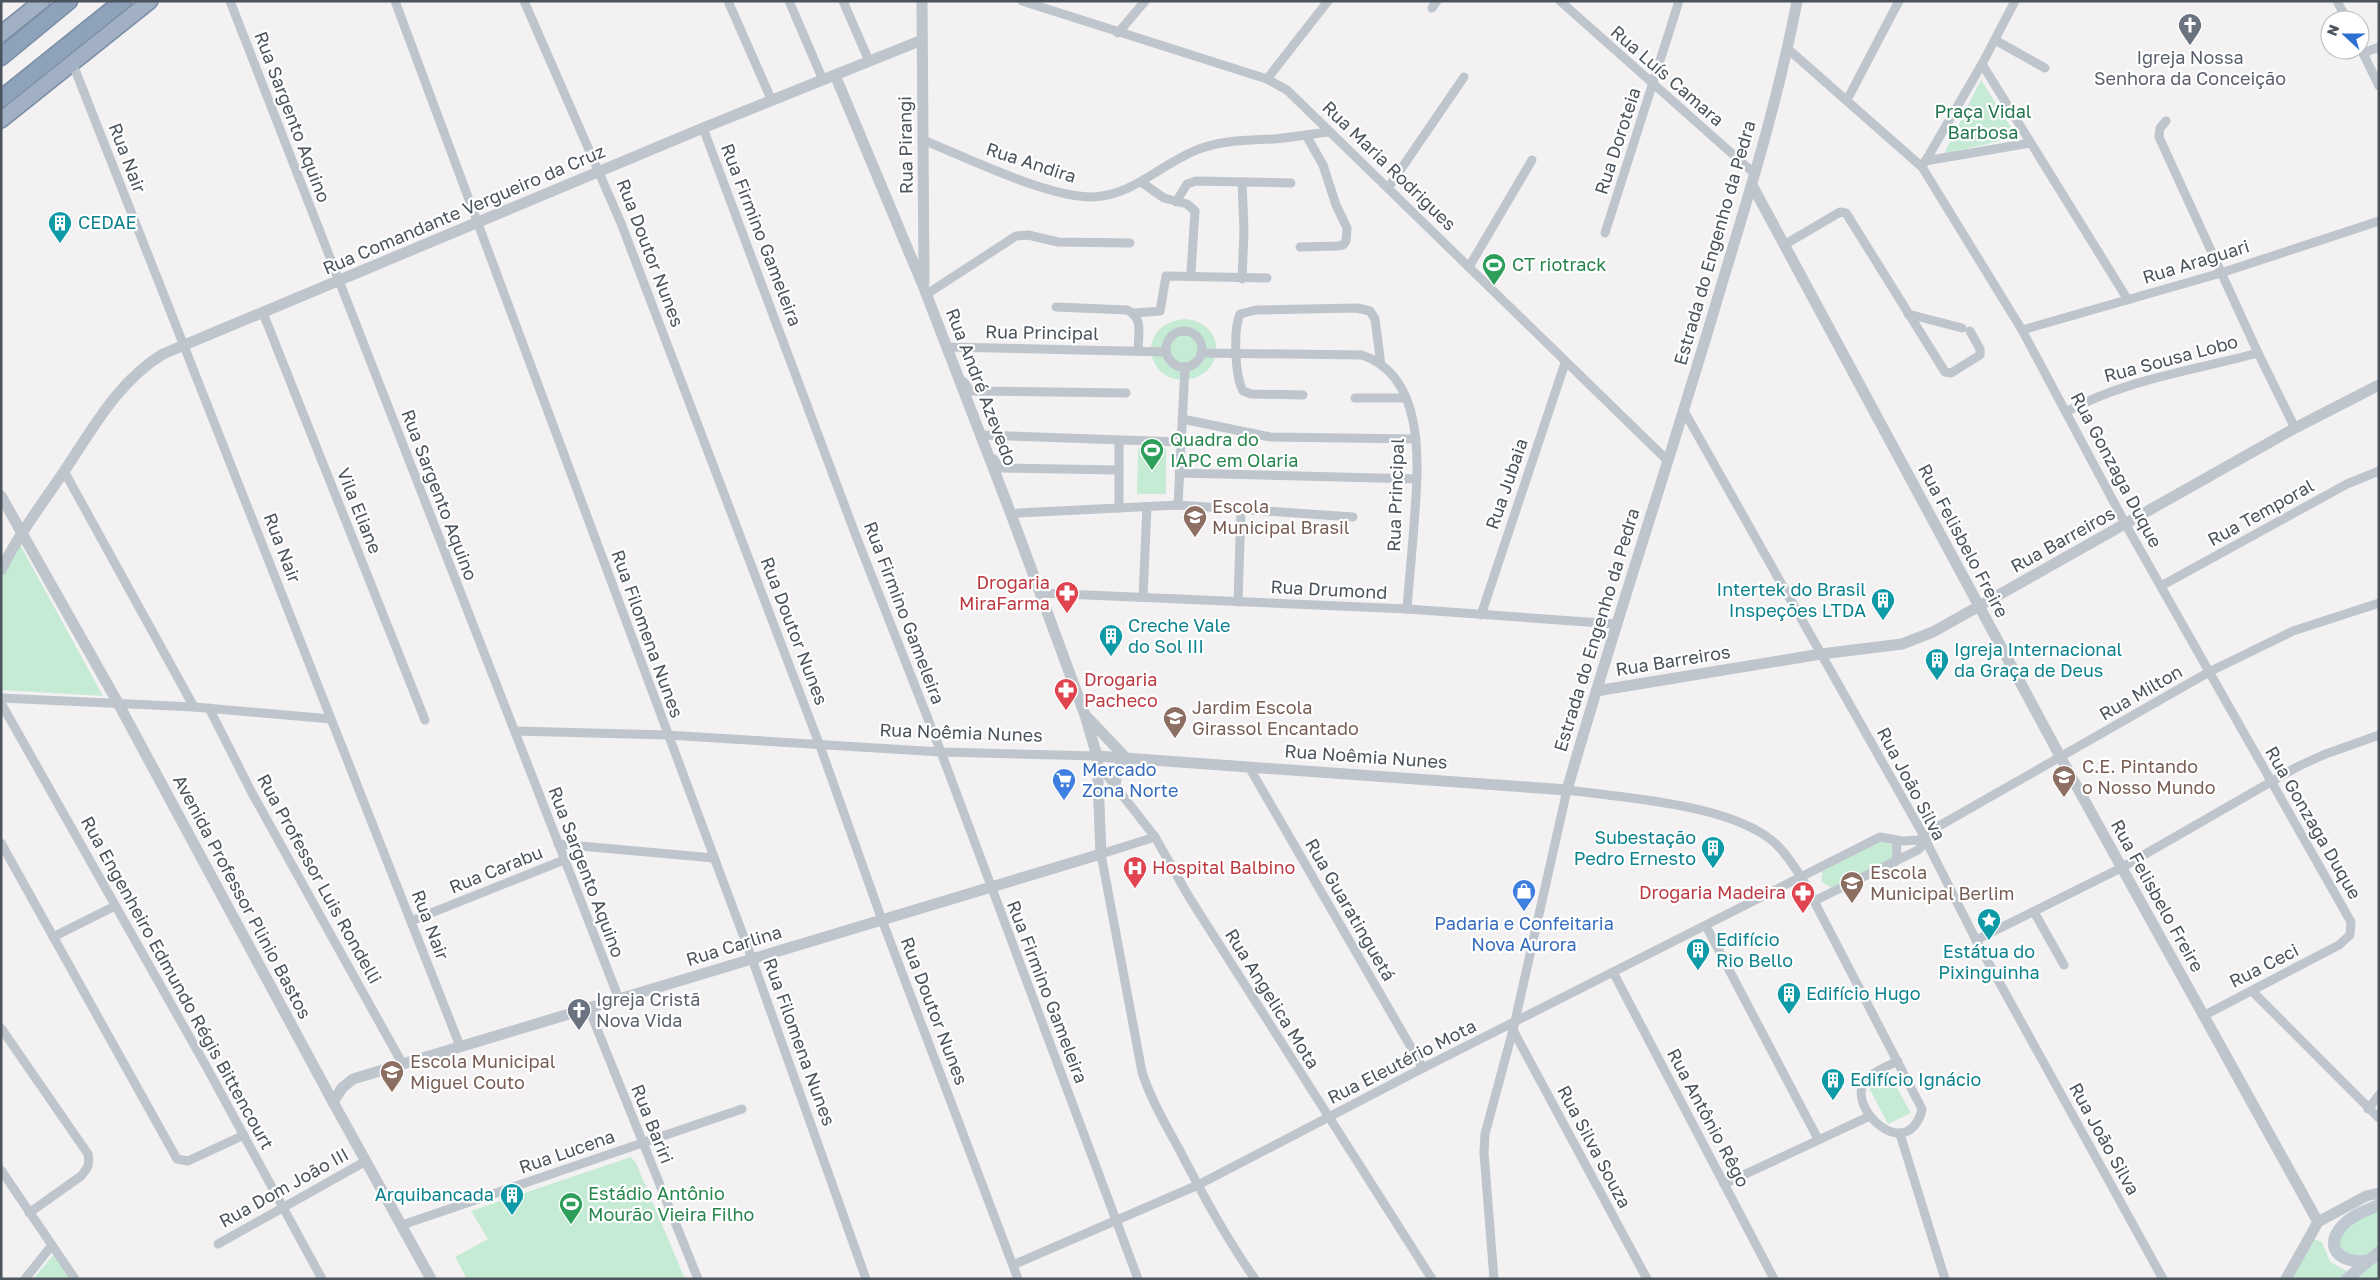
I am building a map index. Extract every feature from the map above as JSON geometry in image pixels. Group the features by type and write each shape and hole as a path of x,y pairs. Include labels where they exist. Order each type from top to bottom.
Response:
{"highway":[{"path":"1,34 42,1"},
{"path":"1,55 55,1"},
{"path":"1,55 69,1"},
{"path":"1,99 123,1"},
{"path":"1,120 150,1"}],"main road":[{"path":"2368,1260 2354,1262 2342,1258 2336,1251 2334,1242 2338,1231 2349,1220 2379,1205"},
{"path":"2347,1279 2379,1252"}],"street":[{"name":"Rua Sargento Aquino","path":"230,1 619,999"},
{"name":"Rua Filomena Nunes","path":"395,1 479,222 667,734 752,959 866,1279"},
{"name":"Rua Doutor Nunes","path":"524,1 600,171 820,746 882,920 1018,1279"},
{"path":"728,1 772,101"},
{"path":"789,1 823,80"},
{"path":"843,1 869,61"},
{"name":"Rua Pirangi","path":"922,1 926,291"},
{"name":"Rua Maria Rodrigues","path":"1022,1 1267,79 1287,90 1565,363 1668,460"},
{"path":"1118,33 1145,1"},
{"path":"1267,79 1328,1"},
{"name":"Rua Luís Camara","path":"1560,1 1753,180"},
{"name":"Rua Doroteia","path":"1605,233 1679,1"},
{"name":"Estrada do Engenho da Pedra","path":"1494,1279 1484,1153 1485,1134 1514,1026 1567,790 1615,624 1684,411 1753,180 1788,49 1797,1"},
{"path":"1847,100 1899,1"},
{"path":"1924,164 1982,64 2015,1"},
{"name":"Rua Comandante Vergueiro da Cruz","path":"1,570 22,533 110,405 133,376 147,364 185,344 338,282 703,128 922,40"},
{"path":"1995,40 2045,68"},
{"name":"Rua Gonzaga Duque","path":"1788,49 1924,164 2022,330 2126,525 2351,922 2350,935 2339,945"},
{"path":"2367,60 2379,86"},
{"name":"Rua Nair","path":"72,62 185,344 460,1046"},
{"path":"1982,64 2128,300"},
{"name":"Rua André Azevedo","path":"835,75 950,347 984,435 1085,715 1098,760 1101,854"},
{"path":"1388,188 1464,77"},
{"path":"2166,121 2160,128 2159,138 2258,353 2295,428"},
{"name":"Rua Firmino Gameleira","path":"703,128 856,536 941,752 989,886 1138,1279"},
{"name":"Rua Andira","path":"923,140 1028,182 1072,195 1105,196 1141,182 1182,156 1204,147 1232,142 1330,132"},
{"path":"1300,247 1338,246 1346,241 1348,235 1348,228 1336,205 1323,165 1306,135"},
{"path":"1924,164 2030,143"},
{"path":"1469,267 1532,160"},
{"name":"Rua Felisbelo Freire","path":"1753,180 1784,245 1979,608 2318,1222"},
{"path":"1176,202 1184,187 1192,181 1291,184"},
{"path":"1141,182 1156,193 1176,202 1187,204 1195,211 1191,272"},
{"path":"1242,182 1244,230 1242,279"},
{"path":"1784,245 1840,212 1846,213 1908,314 1943,370 1948,373 1980,355 1980,349 1966,330 1908,314"},
{"name":"Rua Araguari","path":"2022,330 2221,272 2379,221"},
{"path":"926,291 1022,235 1058,242 1130,243"},
{"path":"1056,308 1127,310 1135,313 1160,311 1166,276 1267,278"},
{"path":"1303,395 1251,394 1243,391 1238,383 1237,353 1240,314 1256,310 1358,308 1373,312 1381,364"},
{"name":"Vila Eliane","path":"263,313 425,720"},
{"path":"1135,313 1139,320 1138,351"},
{"path":"1184,331 1198,337 1201,344 1201,353 1196,362 1185,367 1174,364 1166,352 1168,340 1178,332 1184,331"},
{"path":"950,347 966,388 970,392 1126,393"},
{"name":"Rua Principal","path":"950,347 1166,352"},
{"name":"Rua Principal","path":"1201,353 1349,353 1373,358 1394,378 1405,398 1416,439 1417,480 1407,609"},
{"name":"Rua Sousa Lobo","path":"2066,412 2089,399 2116,389 2258,353"},
{"name":"Rua Jubaia","path":"1480,615 1565,363"},
{"path":"1178,505 1185,367"},
{"name":"Rua Barreiros","path":"1596,691 1821,654 1902,644 1933,632 1979,608 2295,428 2379,385"},
{"path":"1355,398 1405,398"},
{"name":"Rua João Silva","path":"1684,411 1924,839 1976,940 2163,1279"},
{"path":"1182,419 1270,438 1416,439"},
{"path":"1119,470 1000,468 995,464 984,435 1180,442"},
{"path":"1119,441 1119,508"},
{"path":"64,471 194,707"},
{"name":"Rua Temporal","path":"2161,586 2347,484 2379,471"},
{"path":"1179,473 1417,480"},
{"name":"Avenida Professor Plinio Bastos","path":"1,496 118,703 332,1102 431,1279"},
{"path":"1018,513 1178,505 1352,517"},
{"path":"1144,598 1147,507"},
{"path":"1238,602 1241,510"},
{"name":"Rua Drumond","path":"1040,593 1407,609 1615,624"},
{"name":"Rua Milton","path":"1814,901 1895,862 1924,839 2209,672 2293,631 2379,603"},
{"path":"1,698 210,708 331,719"},
{"name":"Rua Engenheiro Edmundo Régis Bittencourt","path":"1,703 244,1135 322,1279"},
{"name":"Rua Professor Luis Rondelli","path":"210,708 252,793 402,1063"},
{"name":"Rua André Azevedo","path":"1085,715 1126,758"},
{"name":"Rua Noêmia Nunes","path":"514,732 667,734 820,746 1098,760 1126,758 1567,790 1706,811 1737,820 1759,831 1776,844 1802,878 1898,1061"},
{"path":"1976,940 2121,868 2271,781 2323,755 2379,735"},
{"path":"1115,785 1117,770 1126,758"},
{"name":"Rua Angelica Mota","path":"1098,760 1155,837 1189,897 1328,1119 1432,1279"},
{"name":"Rua Guaratinguetá","path":"1250,767 1423,1068"},
{"name":"Rua Carlina","path":"332,1102 342,1088 353,1079 402,1063 588,1009 1155,837"},
{"name":"Rua Eleutério Mota","path":"1013,1265 1198,1185 1423,1068 1514,1026 1613,972 1880,837 1896,840 1924,839"},
{"path":"1895,862 1897,854 1896,840"},
{"path":"1,843 177,1159 188,1161 244,1135"},
{"path":"558,844 714,858"},
{"path":"1101,854 1142,1072 1148,1091 1232,1246 1255,1279"},
{"name":"Rua Carabu","path":"411,921 564,860"},
{"path":"53,937 116,906"},
{"path":"2034,912 2064,965"},
{"path":"1706,926 1818,1139"},
{"name":"Rua Ceci","path":"2203,1016 2339,945"},
{"name":"Rua Antônio Rêgo","path":"1613,972 1774,1279"},
{"path":"2252,991 2379,1118"},
{"name":"Rua Bariri","path":"588,1009 698,1279"},
{"name":"Rua Silva Souza","path":"1514,1026 1647,1279"},
{"path":"1,1028 88,1154 89,1159 87,1169 81,1176 29,1212"},
{"path":"1898,1061 1922,1109 1918,1122 1912,1129 1900,1134 1882,1128 1870,1116 1862,1098 1862,1086 1867,1079 1877,1072 1898,1061"},
{"path":"2368,1109 2379,1096"},
{"name":"Rua Lucena","path":"402,1225 742,1109"},
{"path":"1724,1184 1870,1116"},
{"path":"1900,1134 1945,1279"},
{"name":"Rua Dom João III","path":"218,1244 366,1161"},
{"path":"1,1170 75,1279"},
{"path":"2286,1279 2318,1222 2359,1200 2379,1193"},
{"path":"25,1279 52,1245"}],"green space":[{"name":"Praça Vidal Barbosa","path":"1981,80 2017,137 1944,154"},
{"path":"1185,319 1199,322 1208,329 1214,338 1215,358 1210,368 1202,375 1190,379 1175,379 1164,374 1156,365 1152,354 1152,342 1157,332 1168,323"},
{"name":"Quadra do IAPC em Olaria","path":"1138,448 1166,448 1166,494 1137,494"},
{"path":"19,543 103,696 1,690 1,579"},
{"path":"1881,840 1892,845 1894,852 1890,859 1832,888 1822,882 1822,871"},
{"path":"1890,1075 1911,1113 1888,1124 1868,1086"},
{"name":"Estádio Antônio Mourão Vieira Filho","path":"631,1157 636,1163 685,1279 467,1279 455,1257 488,1239 471,1211"},
{"path":"2379,1206 2379,1279 2347,1279 2367,1261 2335,1254 2343,1226"},
{"path":"2313,1239 2322,1242 2330,1262 2350,1273 2342,1279 2291,1279"},
{"path":"55,1253 72,1279 33,1279"}],"place":[{"name":"Igreja Nossa Senhora da Conceição","path":"2190,46"},
{"name":"CEDAE","path":"60,244"},
{"name":"CT riotrack","path":"1494,286"},
{"name":"Quadra do IAPC em Olaria","path":"1152,471"},
{"name":"Escola Municipal Brasil","path":"1195,538"},
{"name":"Drogaria MiraFarma","path":"1067,614"},
{"name":"Intertek do Brasil Inspeções LTDA","path":"1883,621"},
{"name":"Creche Vale do Sol III","path":"1111,657"},
{"name":"Igreja Internacional da Graça de Deus","path":"1937,681"},
{"name":"Drogaria Pacheco","path":"1066,711"},
{"name":"Jardim Escola Girassol Encantado","path":"1175,739"},
{"name":"C.E. Pintando o Nosso Mundo","path":"2064,798"},
{"name":"Mercado Zona Norte","path":"1064,801"},
{"name":"Subestação Pedro Ernesto","path":"1713,869"},
{"name":"Hospital Balbino","path":"1135,889"},
{"name":"Escola Municipal Berlim","path":"1852,904"},
{"name":"Padaria e Confeitaria Nova Aurora","path":"1524,912"},
{"name":"Drogaria Madeira","path":"1803,914"},
{"name":"Estátua do Pixinguinha","path":"1989,941"},
{"name":"Edifício Rio Bello","path":"1698,971"},
{"name":"Edifício Hugo","path":"1789,1015"},
{"name":"Igreja Cristã Nova Vida","path":"579,1031"},
{"name":"Escola Municipal Miguel Couto","path":"392,1093"},
{"name":"Edifício Ignácio","path":"1833,1101"},
{"name":"Arquibancada","path":"512,1216"},
{"name":"Estádio Antônio Mourão Vieira Filho","path":"571,1225"}]}
